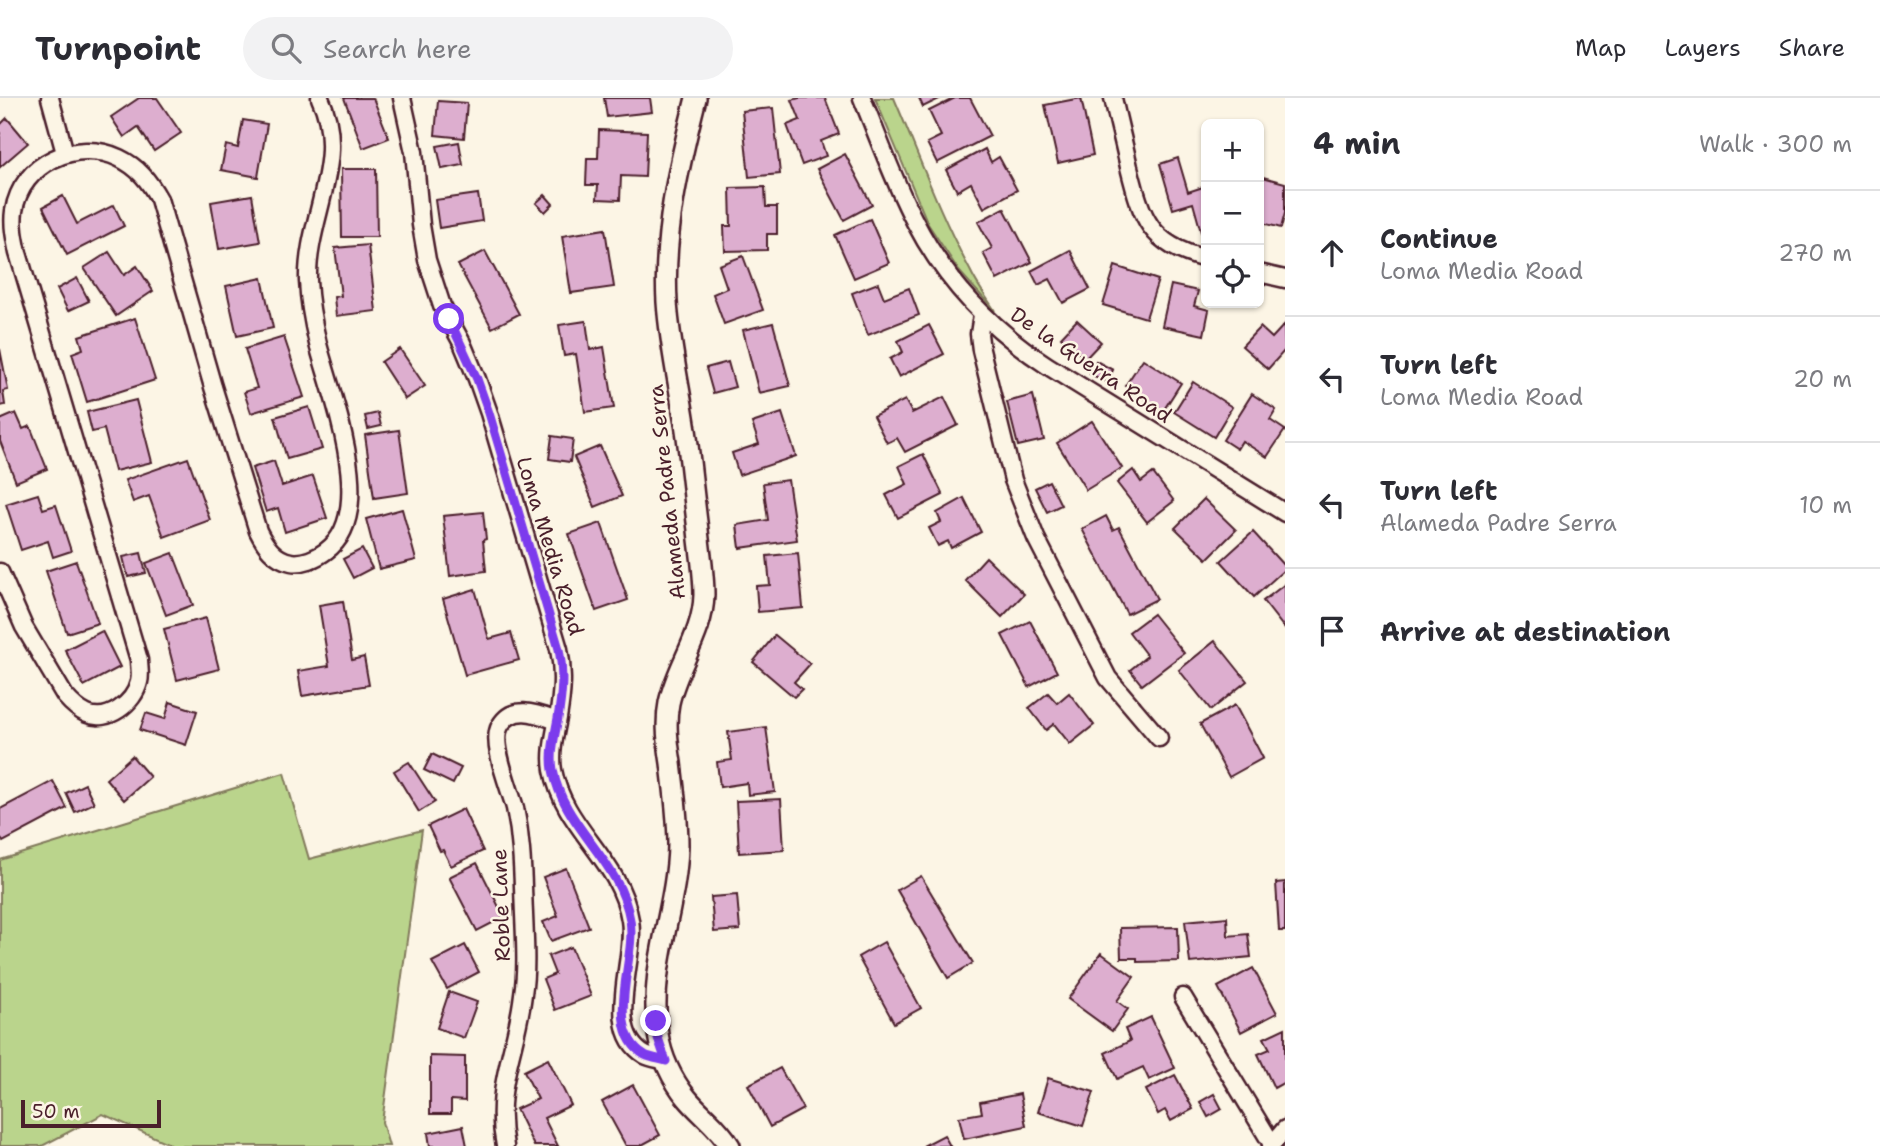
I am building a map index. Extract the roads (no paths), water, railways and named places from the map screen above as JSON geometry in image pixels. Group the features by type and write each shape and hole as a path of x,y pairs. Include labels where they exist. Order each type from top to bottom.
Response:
{"street":[{"path":"50,98 65,153"},
{"path":"0,572 24,627 72,704 89,716 108,714 131,699 139,681 139,660 14,233 14,212 28,180 44,164 65,153 84,151 108,154 131,164 149,181 159,200 213,387 258,531 265,545 273,553 291,562 303,562 323,554 338,539 349,512 351,485 348,455 317,341 308,283 309,252 331,145 329,123 320,98"},
{"name":"Loma Media Road","path":"402,98 414,152 427,260 442,306 461,343 485,402 559,649 563,680 552,752 557,785 565,806 611,870 628,905 631,945 623,995 625,1030 632,1043 646,1056 666,1061"},
{"name":"Alameda Padre Serra","path":"696,98 673,198 666,268 673,357 687,437 704,595 701,618 675,682 668,710 678,846 656,984 656,1021 658,1038 678,1087 721,1132 730,1146"},
{"name":"De la Guerra Road","path":"862,98 897,185 923,237 947,275 982,315 1008,338 1048,366 1285,513"},
{"path":"1113,98 1136,196 1146,220 1162,239 1181,252 1201,258"},
{"path":"1264,274 1285,279"},
{"path":"982,315 979,334 981,350 1006,456 1028,518 1053,573 1108,678 1159,738"},
{"name":"Roble Lane","path":"505,1146 502,1094 519,1024 526,956 521,849 497,734 503,722 520,711 557,721"},
{"path":"1183,997 1272,1145 1285,1129"}]}
